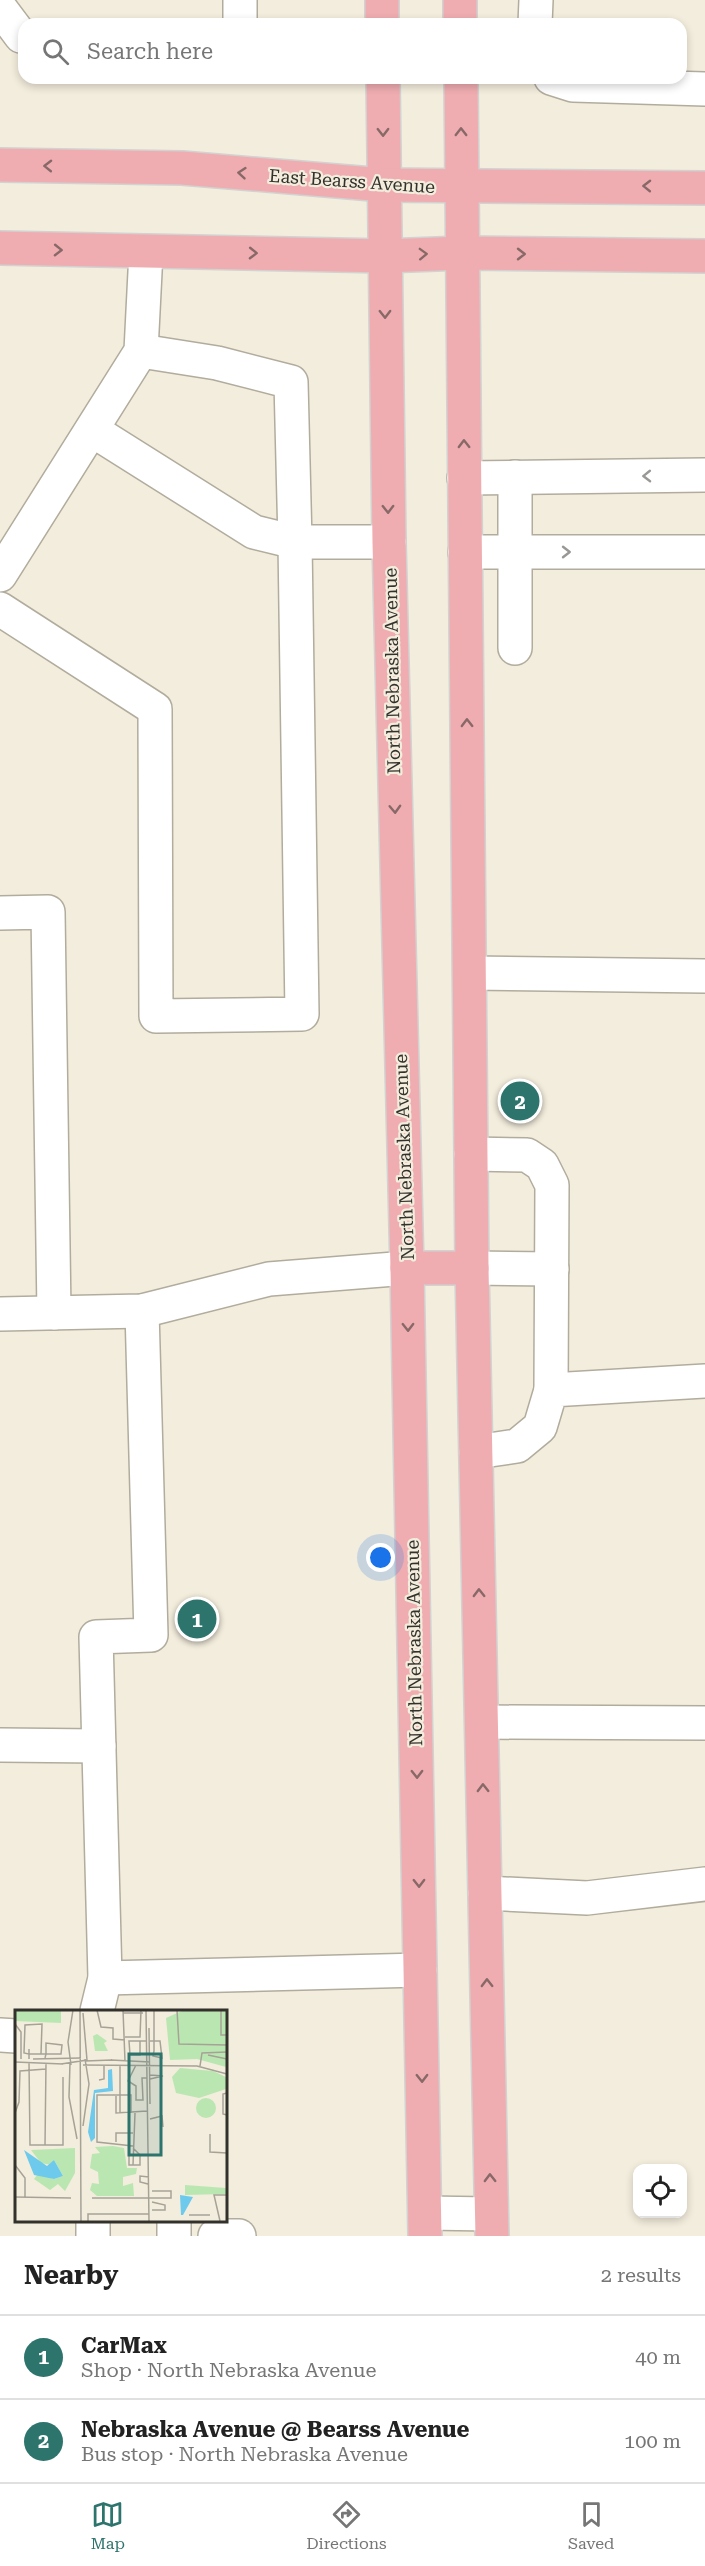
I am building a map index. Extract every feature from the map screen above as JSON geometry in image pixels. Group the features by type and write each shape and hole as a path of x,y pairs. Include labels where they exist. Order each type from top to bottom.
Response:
{"main road":[{"path":"382,0 382,18"},
{"path":"460,0 460,18"},
{"name":"North Nebraska Avenue","path":"383,84 388,542 407,1268 425,2225"},
{"path":"461,84 472,1268 491,2225"},
{"name":"East Bearss Avenue","path":"0,165 182,168 384,185 705,188"},
{"path":"0,248 384,255 705,256"},
{"path":"407,1268 472,1268"}],"street":[{"path":"240,0 240,18"},
{"path":"536,18 537,0"},
{"path":"0,8 18,32"},
{"path":"570,84 705,89"},
{"path":"0,575 141,351 146,252"},
{"path":"0,609 155,709 156,1016 302,1014 291,382 217,363 141,351"},
{"path":"92,430 254,532 295,542 388,542"},
{"path":"465,478 705,475"},
{"path":"515,477 515,648"},
{"path":"465,552 705,552"},
{"path":"0,913 48,912 54,1313"},
{"path":"470,973 705,976"},
{"path":"471,1154 527,1155 542,1165 552,1185 552,1390 540,1427 533,1433 517,1446 476,1452"},
{"path":"0,1314 142,1311 269,1279 407,1268"},
{"path":"472,1268 552,1269"},
{"path":"97,2010 105,1978 96,1637 151,1635 142,1311"},
{"path":"552,1390 705,1381"},
{"path":"482,1722 705,1724"},
{"path":"0,1745 99,1746"},
{"path":"485,1893 587,1898 705,1884"},
{"path":"105,1978 420,1970"},
{"path":"0,2035 15,2036"},
{"path":"425,2225 491,2225"},
{"path":"215,2236 239,2236"}],"place":[{"name":"Nebraska Avenue @ Bearss Avenue","path":"520,1101"},
{"name":"CarMax","path":"197,1619"}]}
